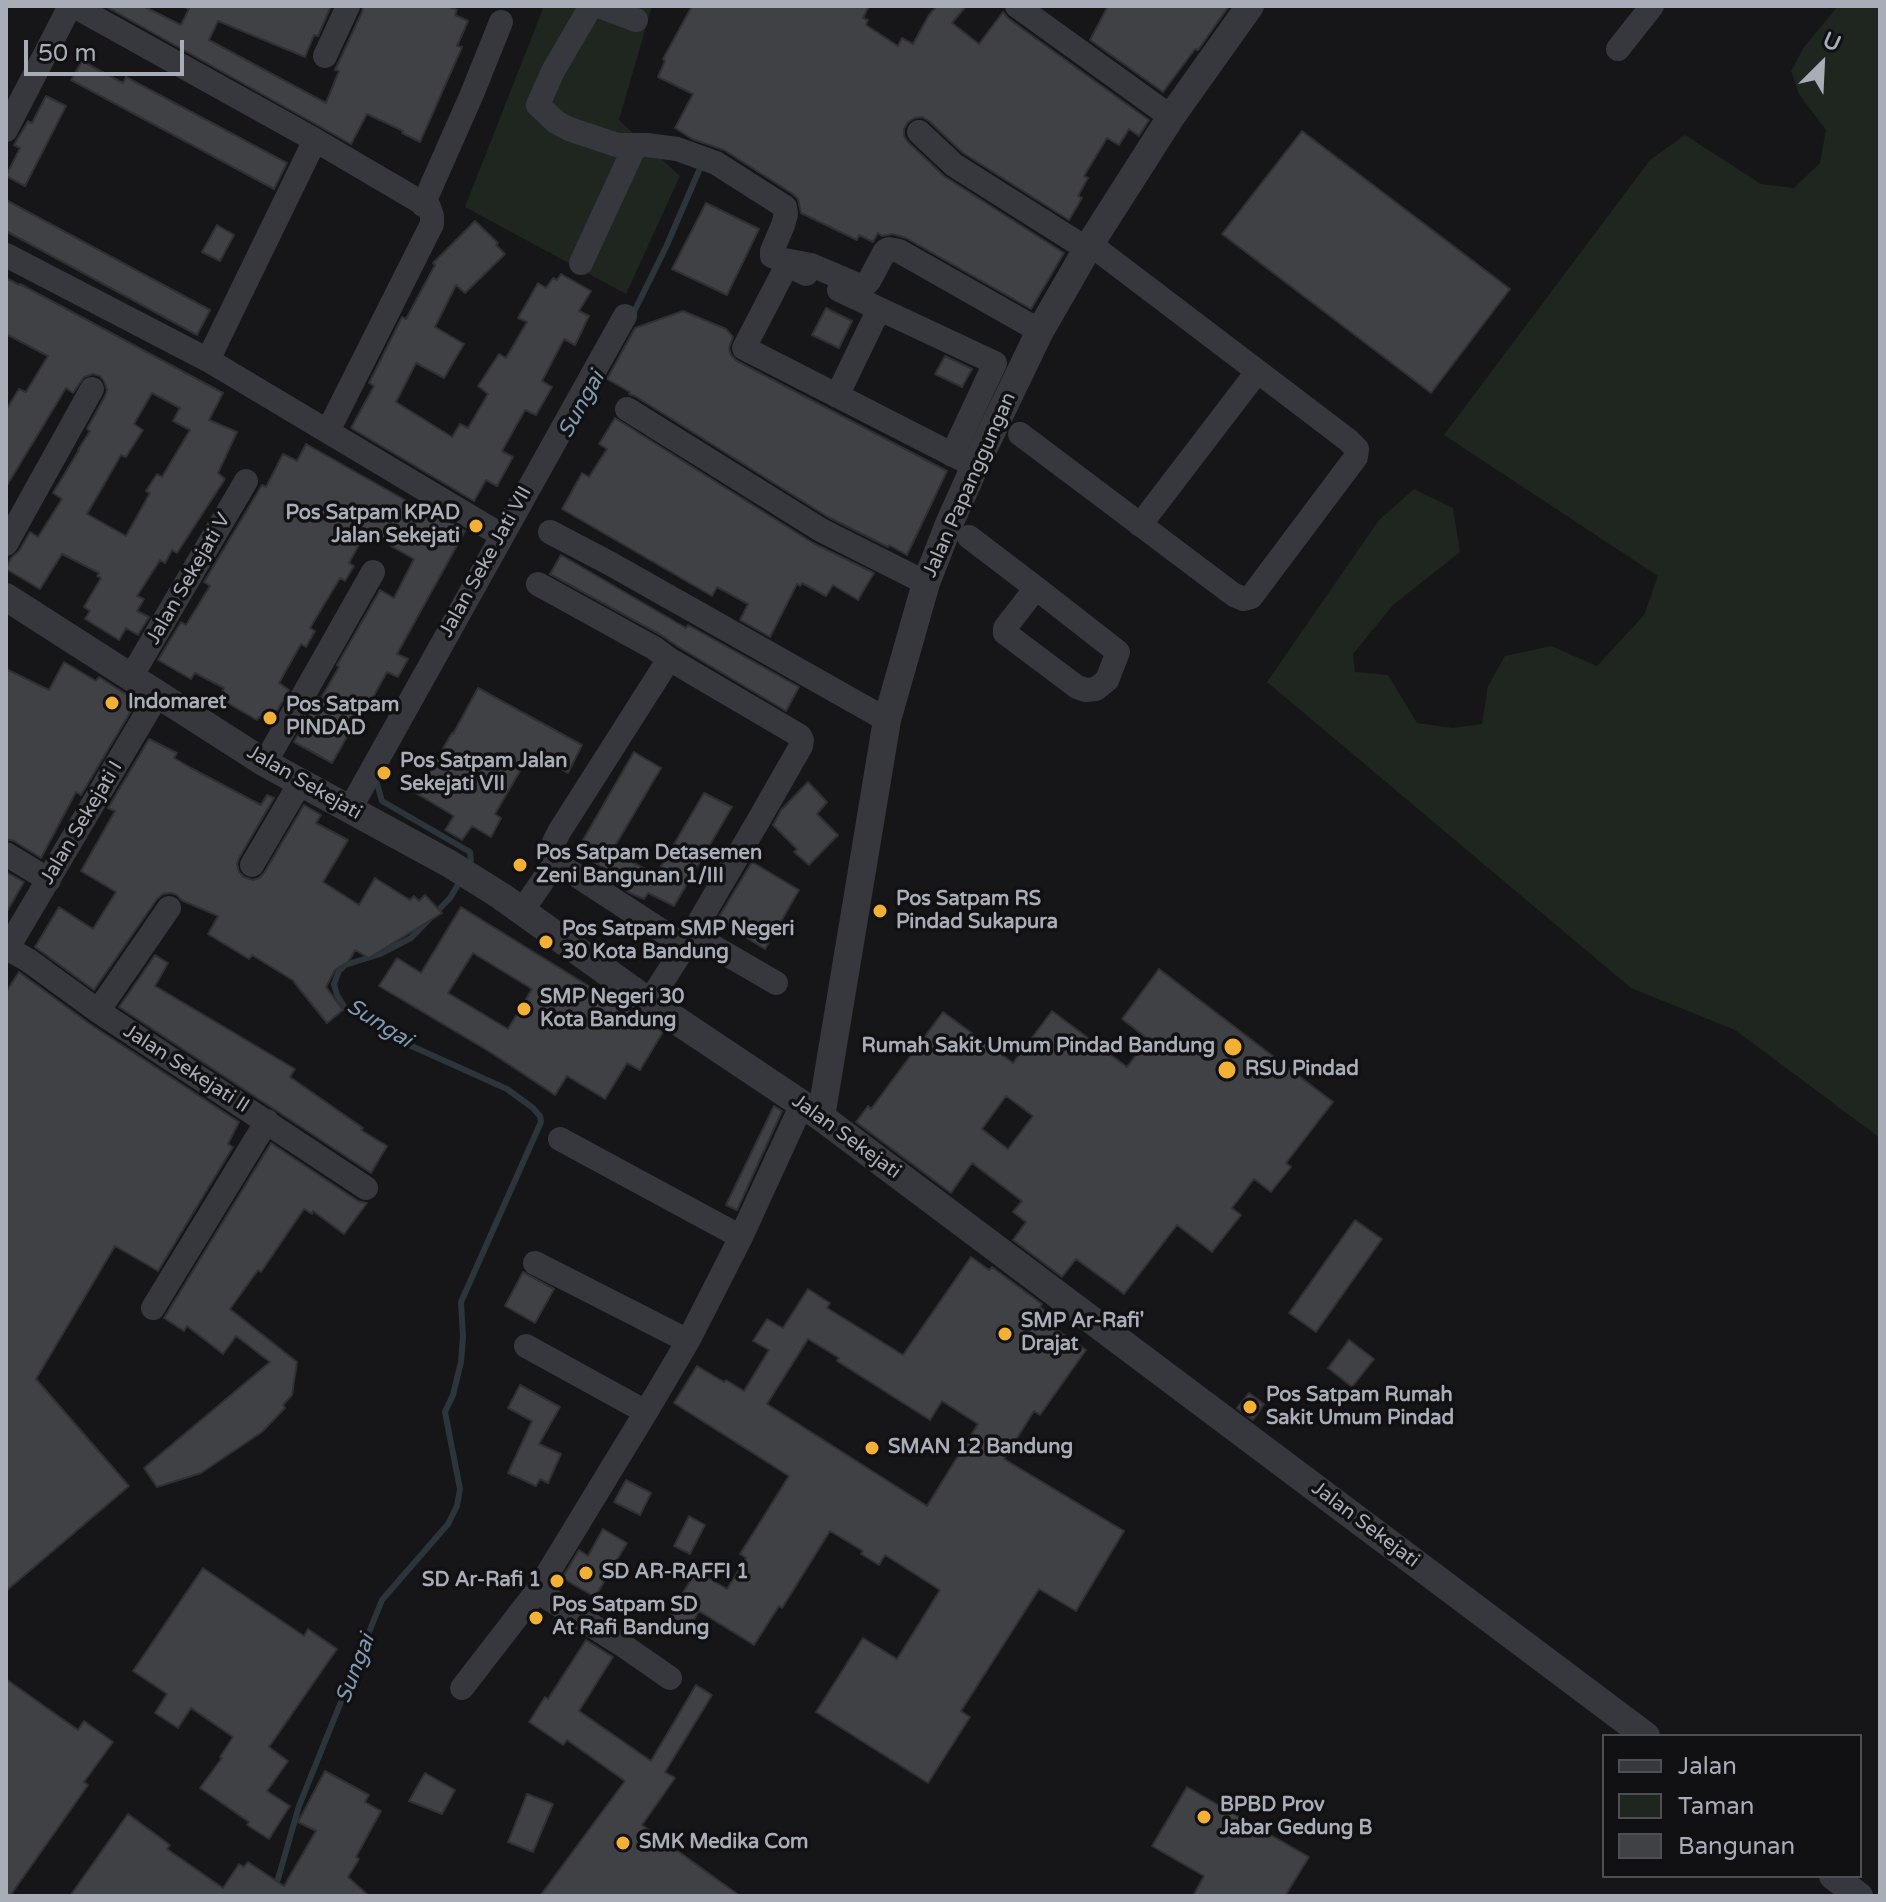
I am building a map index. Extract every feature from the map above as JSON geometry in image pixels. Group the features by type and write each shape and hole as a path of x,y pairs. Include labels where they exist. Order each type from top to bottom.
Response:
{"street":[{"path":"6,130 72,6 315,140 429,207 432,224 328,431"},
{"path":"325,56 348,6"},
{"path":"591,6 553,71 538,105 556,122 617,145 677,149 716,163 785,207 786,214 772,256 811,265 863,287 885,251 899,251 1040,331"},
{"path":"599,6 636,20"},
{"path":"1017,6 1171,117"},
{"name":"Jalan Papanggungan","path":"811,1110 887,720 926,583 949,524 964,460 1088,247 1171,117 1250,6"},
{"path":"1618,49 1652,6"},
{"path":"423,205 501,22"},
{"path":"919,132 954,165 1088,247 1357,449 1356,457 1344,475 1248,599 1234,595 1020,434"},
{"path":"208,360 315,140"},
{"path":"581,263 635,146"},
{"path":"6,255 208,360 501,535"},
{"path":"787,265 995,363 964,460 837,396 744,348 787,265"},
{"path":"837,396 879,309"},
{"name":"Jalan Seke Jati VII","path":"350,809 625,316"},
{"path":"1140,525 1257,372"},
{"path":"6,544 92,389"},
{"path":"627,409 821,530 926,583"},
{"name":"Jalan Sekejati V","path":"131,677 246,481"},
{"path":"550,532 887,720"},
{"path":"969,537 1036,588 1118,652 1107,680 1096,689 1077,687 1005,633 1005,628 1036,588"},
{"path":"265,763 373,572"},
{"path":"538,584 654,648 802,740 772,798 649,1002"},
{"name":"Jalan Sekejati","path":"6,597 265,763 461,871 811,1110 1643,1734"},
{"path":"669,659 554,842 553,851 557,860 577,876 688,940 776,983"},
{"name":"Jalan Sekejati I","path":"7,950 158,694"},
{"path":"252,865 300,783"},
{"path":"6,854 49,880"},
{"path":"522,911 557,860"},
{"path":"98,1011 169,908"},
{"name":"Jalan Sekejati II","path":"7,950 28,960 98,1011 366,1188"},
{"path":"462,1688 537,1591 646,1412 688,1341 811,1110"},
{"path":"153,1308 267,1121"},
{"path":"560,1139 741,1237"},
{"path":"535,1263 688,1341"},
{"path":"526,1346 646,1412"},
{"path":"537,1591 670,1678"},
{"path":"1836,1878 1859,1896"}],"green space":[{"path":"544,6 652,6 619,120 680,176 626,294 465,207"},
{"path":"1838,6 1880,6 1880,1138 1735,1030 1631,988 1267,682 1379,520 1414,489 1453,508 1460,552 1393,605 1353,654 1355,672 1388,675 1417,723 1453,728 1482,724 1488,686 1505,656 1551,646 1597,666 1644,615 1658,576 1444,435 1650,160 1685,135 1761,184 1794,188 1820,163 1826,130 1799,94 1791,71 1804,47"}],"building":[{"path":"105,6 143,6 181,25 189,9 183,6 331,6 305,57 218,21 209,40 326,103 339,71 335,70 363,6 447,6 457,10 455,15 468,21 457,46 462,47 420,142 367,114 351,144"},
{"path":"692,6 869,6 863,18 868,20 866,25 898,46 902,38 913,44 937,6 966,6 952,23 979,44 1003,12 1149,120 1139,136 1129,129 1119,145 1107,138 1084,176 1088,178 1078,196 1082,198 1069,220 963,153 929,121 922,117 908,122 904,136 908,142 944,176 1064,253 1031,309 906,238 878,233 873,242 859,235 857,240 801,213 798,199 793,194 724,150 692,139 675,128 693,94 658,77 665,61 663,59"},
{"path":"1108,6 1229,6 1163,92 1090,40"},
{"path":"82,61 123,83 126,77 287,163 274,189 71,80"},
{"path":"46,96 66,106 25,186 6,176 20,148 14,145 28,121 32,123"},
{"path":"1302,131 1510,289 1431,393 1222,234"},
{"path":"6,200 210,310 197,335 6,231"},
{"path":"706,203 759,229 727,295 672,269"},
{"path":"475,221 505,254 465,293 456,285 435,327 464,344 444,378 416,363 396,402 452,437 460,424 468,428 488,394 478,386 499,354 506,358 527,322 518,318 538,283 546,288 553,278 557,280 561,274 591,291 579,311 589,316 575,345 564,339 542,381 552,387 536,415 525,410 502,451 513,457 497,486 486,480 474,501 351,428 374,386 369,383 402,317 406,319 435,265 433,263"},
{"path":"217,225 234,235 220,261 202,252"},
{"path":"6,278 223,393 209,420 237,432 218,473 225,479 177,553 172,550 165,563 160,560 137,596 144,599 137,611 149,617 138,635 126,628 119,640 85,619 90,611 84,607 101,578 97,576 99,573 62,554 40,589 6,569 30,532 38,537 62,499 53,493 90,431 87,429 107,390 100,376 93,374 84,377 73,393 66,388 6,487 6,410 19,389 26,392 48,356 6,334","holes":["152,393 180,408 173,421 190,430 162,477 157,474 146,491 150,493 126,536 87,514 121,455 126,457 143,430 134,424"]},
{"path":"826,308 852,321 839,348 812,335"},
{"path":"683,311 726,329 733,337 729,348 737,361 947,471 907,555 828,517 607,379 635,328"},
{"path":"945,356 972,369 962,387 935,374"},
{"path":"615,418 813,543 874,573 858,600 833,585 826,596 802,583 800,586 797,584 770,637 740,620 748,604 717,587 712,596 562,509 582,473 589,477 607,449 599,444"},
{"path":"306,444 465,531 397,654 408,659 398,677 387,672 351,737 348,735 332,763 294,742 380,590 394,598 414,559 366,532 349,563 354,566 345,581 340,578 310,628 315,631 306,647 301,644 279,683 289,690 270,723 259,717 257,720 219,698 224,688 195,673 191,679 158,660 181,622 186,625 210,586 204,582 262,485 266,487 283,454 297,461"},
{"path":"561,555 686,628 688,625 799,687 786,711 661,635 550,574"},
{"path":"64,662 96,681 99,677 137,701 81,795 76,792 41,858 6,839 6,669 49,690"},
{"path":"478,688 582,745 568,773 531,752 495,814 501,818 491,837 472,826 462,840 445,830 454,816 414,792 424,772 428,774 453,734"},
{"path":"149,739 177,753 174,758 261,805 267,795 274,798 239,858 239,872 244,877 253,880 264,873 304,805 321,815 316,823 348,840 323,882 359,905 375,878 410,900 414,896 419,901 425,895 442,913 369,958 355,950 349,961 335,970 326,987 343,1010 327,1023 294,981 252,955 249,959 208,934 218,916 171,893 157,899 94,990 35,947 59,907 93,929 116,892 81,871 115,811 108,808"},
{"path":"634,752 661,768 612,851 656,875 704,793 732,807 674,906 648,893 644,899 630,893 599,872 602,867 576,852"},
{"path":"808,782 827,802 817,814 838,835 809,865 794,852 797,849 773,825 781,810"},
{"path":"752,862 799,890 765,949 717,920"},
{"path":"6,872 24,882 6,913"},
{"name":"SMP Negeri 30 Kota Bandung","path":"461,907 663,1032 640,1070 627,1063 605,1099 567,1076 555,1095 379,986 397,958 421,973","holes":["473,953 532,989 508,1029 448,993"]},
{"path":"155,955 168,963 155,986 295,1069 290,1077 387,1146 371,1173 119,1007"},
{"path":"1159,969 1333,1102 1286,1163 1291,1167 1271,1192 1254,1179 1232,1208 1241,1215 1212,1252 1177,1225 1124,1294 1076,1259 1062,1277 1013,1240 1026,1222 1013,1212 1022,1201 972,1163 951,1193 856,1122 868,1106 871,1109 943,1012 1013,1063 1052,1011 1127,1067 1148,1039 1122,1019","holes":["1006,1096 1033,1116 1008,1149 982,1129"]},
{"path":"19,972 90,1024 239,1122 228,1144 233,1147 158,1271 115,1246 36,1379 129,1486 6,1591 6,992"},
{"path":"774,1106 782,1111 737,1210 726,1205"},
{"path":"271,1143 358,1201 367,1203 344,1234 313,1211 312,1214 304,1209 261,1272 258,1270 230,1309 297,1362 292,1395 283,1405 285,1408 262,1432 201,1473 157,1487 144,1468 270,1362 236,1336 223,1354 187,1326 184,1331 164,1318"},
{"path":"1355,1220 1382,1239 1316,1332 1289,1313"},
{"path":"971,1257 989,1270 992,1267 1042,1304 1040,1307 1058,1320 1053,1327 1086,1350 1040,1415 1034,1411 1004,1459 1124,1531 1076,1611 1039,1589 961,1711 970,1717 928,1783 816,1712 863,1638 897,1659 940,1590 885,1555 879,1565 830,1531 782,1608 779,1606 754,1645 699,1611 688,1630 668,1618 696,1571 727,1589 746,1558 740,1554 789,1476 674,1403 697,1366 744,1391 769,1350 753,1341 767,1319 783,1328 808,1289 830,1303 827,1308 903,1355","holes":["808,1339 839,1358 837,1361 930,1420 942,1401 978,1424 927,1506 767,1404"]},
{"path":"523,1272 554,1289 535,1323 505,1306"},
{"path":"1349,1340 1374,1359 1352,1387 1328,1368"},
{"path":"520,1385 560,1407 539,1444 561,1454 548,1483 540,1479 536,1486 508,1473 532,1421 508,1408"},
{"name":"Pos Satpam Rumah Sakit Umum Pindad","path":"1249,1393 1264,1404 1253,1420 1237,1408"},
{"path":"626,1480 651,1493 640,1515 614,1502"},
{"path":"689,1516 705,1525 690,1554 674,1546"},
{"path":"603,1529 627,1543 595,1597 562,1578 579,1550 588,1556"},
{"path":"203,1568 304,1636 308,1629 337,1649 269,1747 288,1761 267,1791 290,1806 269,1839 200,1788 233,1737 191,1708 178,1728 155,1713 167,1694 133,1671"},
{"path":"586,1640 613,1657 579,1711 651,1761 696,1685 712,1695 665,1772 675,1778 642,1825 740,1896 540,1896 625,1781 567,1740 563,1745 529,1722 545,1697 548,1699"},
{"path":"6,1679 78,1730 84,1721 113,1742 84,1782 88,1785 10,1896 6,1896"},
{"path":"325,1771 369,1795 365,1802 381,1811 348,1877 369,1896 70,1896 128,1814 170,1845 167,1849 223,1888 239,1864 244,1867 248,1862 284,1886 316,1831 298,1822"},
{"path":"425,1773 455,1790 442,1814 409,1801"},
{"name":"BPBD Prov Jabar Gedung B","path":"1187,1787 1309,1857 1285,1896 1193,1896 1204,1876 1152,1846"},
{"path":"527,1794 553,1804 533,1852 508,1842"}],"waterway":[{"name":"Sungai","path":"632,316 701,166"},
{"name":"Sungai","path":"376,780 382,801 470,852 469,865"},
{"name":"Sungai","path":"268,1896 278,1879 299,1806 382,1600 448,1524 457,1506 460,1489 445,1412 453,1395 461,1362 461,1302 541,1122 533,1108 507,1089 387,1035 345,1008 337,995 334,984 345,965 380,954 411,938 450,898 462,878"}],"place":[{"name":"Pos Satpam KPAD Jalan Sekejati","path":"476,526"},
{"name":"Indomaret","path":"112,703"},
{"name":"Pos Satpam PINDAD","path":"270,718"},
{"name":"Pos Satpam Jalan Sekejati VII","path":"384,773"},
{"name":"Pos Satpam Detasemen Zeni Bangunan 1/III","path":"520,865"},
{"name":"Pos Satpam RS Pindad Sukapura","path":"880,911"},
{"name":"Pos Satpam SMP Negeri 30 Kota Bandung","path":"546,942"},
{"name":"SMP Negeri 30 Kota Bandung","path":"524,1009"},
{"name":"Rumah Sakit Umum Pindad Bandung","path":"1233,1047"},
{"name":"RSU Pindad","path":"1227,1070"},
{"name":"SMP Ar-Rafi' Drajat","path":"1005,1334"},
{"name":"Pos Satpam Rumah Sakit Umum Pindad","path":"1250,1407"},
{"name":"SMAN 12 Bandung","path":"872,1448"},
{"name":"SD AR-RAFFI 1","path":"586,1573"},
{"name":"SD Ar-Rafi 1","path":"557,1581"},
{"name":"Pos Satpam SD At Rafi Bandung","path":"536,1618"},
{"name":"BPBD Prov Jabar Gedung B","path":"1204,1817"},
{"name":"SMK Medika Com","path":"623,1843"}]}
